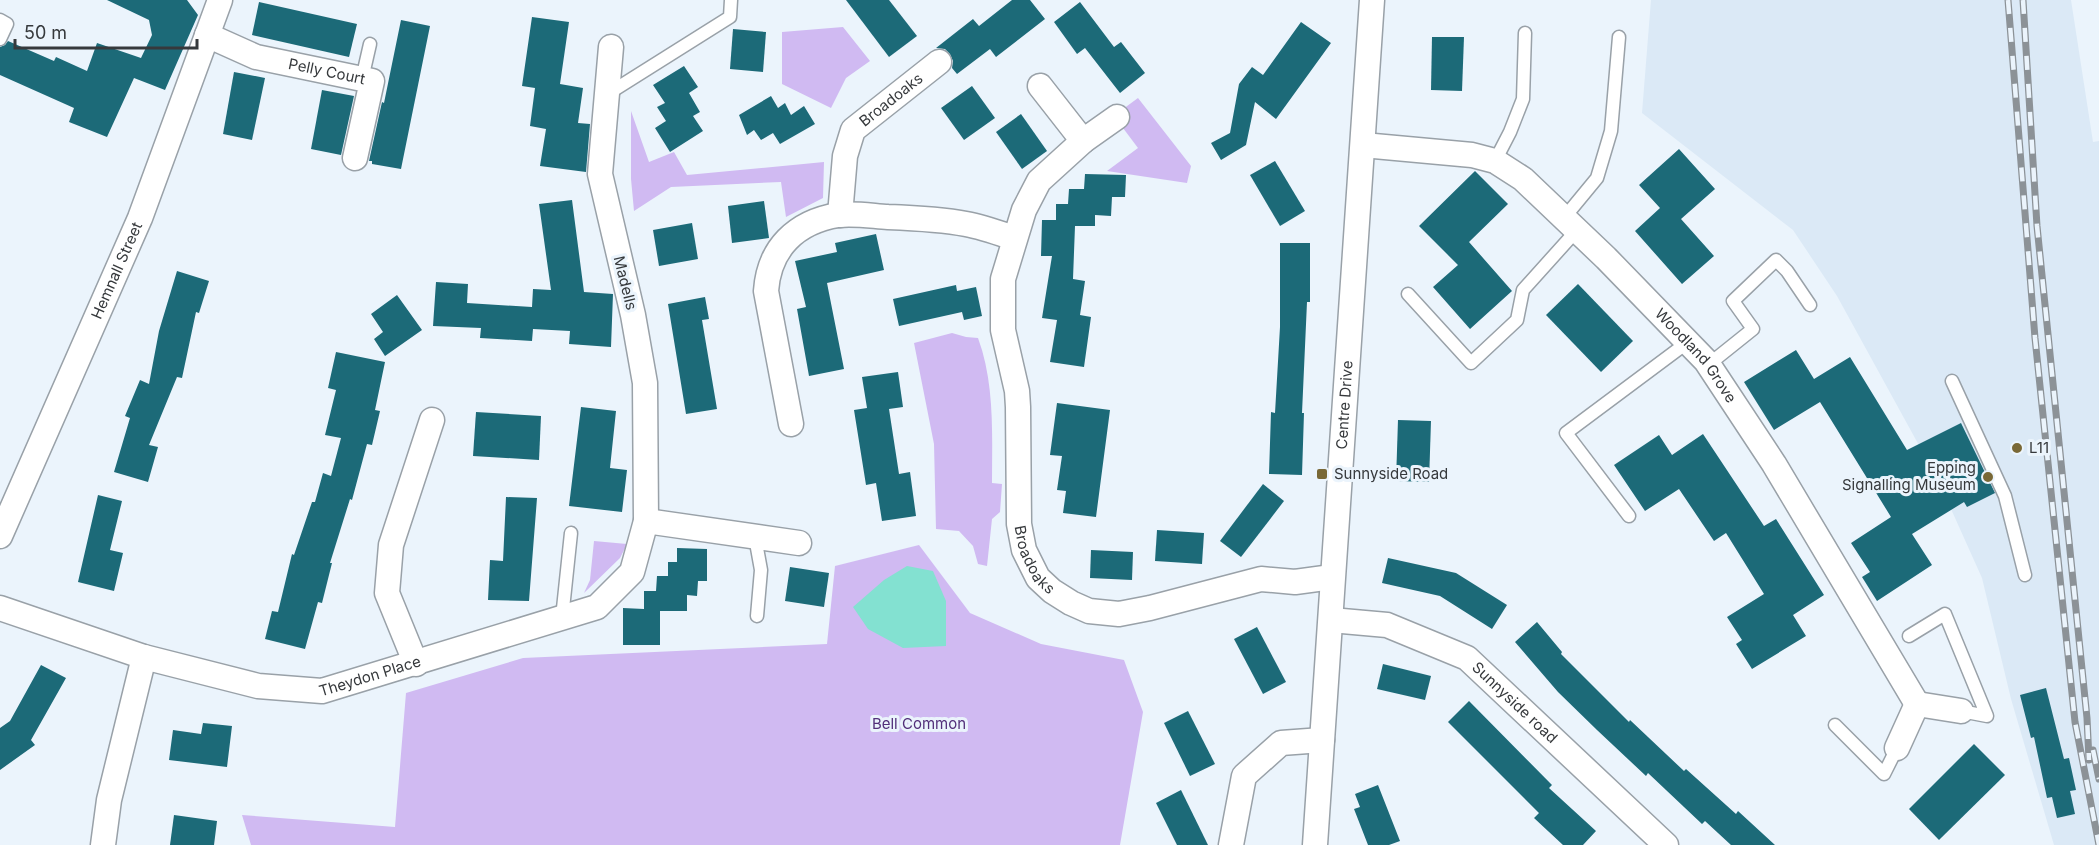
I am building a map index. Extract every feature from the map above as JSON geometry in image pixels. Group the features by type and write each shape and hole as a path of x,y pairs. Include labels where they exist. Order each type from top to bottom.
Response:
{"street":[{"name":"Hemnall Street","path":"0,536 140,218 220,0"},
{"name":"Centre Drive","path":"1315,845 1372,0"},
{"name":"Pelly Court","path":"207,35 256,57 372,81 355,158"},
{"name":"Madells","path":"416,664 597,607 632,572 646,521 645,383 633,315 600,174 611,46"},
{"name":"Broadoaks","path":"840,215 844,156 853,130 939,62"},
{"path":"1040,86 1083,141"},
{"name":"Broadoaks","path":"1117,117 1083,141 1039,181 1024,210 1003,279 1003,330 1017,391 1021,537 1028,560 1038,578 1071,603 1089,611 1119,614 1261,579 1295,582 1332,577"},
{"name":"Woodland Grove","path":"1363,145 1472,155 1495,161 1523,179 1688,342 1708,365 1774,464 1917,704"},
{"path":"791,424 766,291 767,277 772,262 783,244 796,230 815,220 840,215 932,219 968,224 1014,238"},
{"name":"Theydon Place","path":"0,608 144,657 258,686 322,691 416,664 387,592 391,545 432,420"},
{"path":"646,521 799,543"},
{"name":"Sunnyside road","path":"1331,620 1387,625 1467,658 1666,845"},
{"path":"103,845 109,800 144,657"},
{"path":"1897,747 1917,704 1961,711"},
{"path":"1231,845 1244,776 1281,743 1322,740"}],"lane":[{"path":"606,95 730,18 731,0"},
{"path":"0,20 7,24 0,39"},
{"path":"1495,161 1523,99 1525,33"},
{"path":"1408,294 1472,363 1517,320 1523,290 1570,224 1597,178 1611,131 1619,37"},
{"path":"363,79 370,44"},
{"path":"1708,365 1753,329 1733,301 1776,260 1787,271 1810,305"},
{"path":"1629,516 1566,433 1688,342"},
{"path":"1952,381 2005,496 2025,575"},
{"path":"562,618 571,533"},
{"path":"755,537 761,570 757,616"},
{"path":"1909,636 1946,614 1987,716 1961,711"},
{"path":"1835,725 1884,774 1897,747"}],"shaded area":[{"path":"1651,0 2071,0 2093,142 2099,141 2099,845 2054,845 2011,699 1982,578 1938,480 1837,296 1793,230 1642,113"},
{"path":"907,566 933,571 946,601 946,646 903,648 868,629 853,607 884,580"}],"green space":[{"path":"843,27 870,61 846,78 831,108 782,84 782,32"},
{"path":"1138,98 1191,166 1187,183 1107,171 1138,148 1123,128 1127,121 1119,112"},
{"path":"631,111 649,162 674,152 687,175 824,162 823,198 786,217 781,182 671,187 634,211 631,179"},
{"path":"952,333 978,338 990,391 992,483 1002,484 1000,512 992,519 987,566 978,564 973,546 959,531 936,529 934,444 914,343"},
{"path":"594,541 627,544 620,558 584,593 590,580"},
{"name":"Bell Common","path":"919,545 970,613 1041,644 1124,660 1143,712 1120,845 251,845 242,815 395,827 406,693 523,658 827,644 835,566"}],"building":[{"path":"107,0 187,0 198,15 165,90 134,78 107,137 69,122 74,108 0,75 0,47 8,41 54,61 56,57 87,71 97,43 141,58 152,35 149,20"},
{"path":"846,0 889,0 917,36 889,57"},
{"path":"1012,0 1030,0 1045,19 996,57 990,49 957,74 952,68 953,61 950,54 945,49 936,48 973,19 979,26"},
{"path":"259,2 357,24 349,57 252,35"},
{"path":"1080,2 1114,47 1121,42 1145,73 1120,93 1085,48 1077,54 1054,22"},
{"path":"532,17 569,22 560,84 583,88 578,123 590,124 586,172 540,166 546,129 530,126 535,88 522,86"},
{"path":"401,20 430,26 401,169 372,164 372,161 369,161"},
{"path":"1301,22 1331,43 1276,119 1255,102 1246,145 1221,160 1211,143 1230,133 1239,84 1252,67 1263,75"},
{"path":"733,29 766,32 763,72 730,69"},
{"path":"1432,37 1464,37 1462,91 1431,90"},
{"path":"684,66 698,87 689,93 700,112 693,116 703,131 670,152 655,128 666,121 657,107 665,103 653,85"},
{"path":"234,72 265,78 252,140 223,134"},
{"path":"972,86 995,118 964,140 941,108"},
{"path":"322,90 354,96 341,155 311,149"},
{"path":"771,96 778,108 785,103 791,115 804,106 815,124 780,144 773,133 761,140 754,130 747,135 739,115"},
{"path":"1021,114 1047,151 1022,169 996,132"},
{"path":"1679,149 1715,189 1681,219 1714,256 1682,284 1635,231 1660,208 1639,185"},
{"path":"1275,161 1305,211 1280,226 1250,175"},
{"path":"1475,171 1508,204 1469,242 1512,291 1470,329 1433,287 1458,265 1419,226"},
{"path":"1085,174 1126,175 1125,197 1112,197 1111,216 1095,215 1095,226 1075,226 1073,279 1085,281 1080,315 1091,317 1084,367 1050,362 1057,320 1042,318 1052,256 1041,256 1042,220 1056,220 1056,204 1068,204 1069,189 1084,189"},
{"path":"572,200 584,292 613,294 611,347 569,344 570,331 533,329 532,341 480,338 481,328 433,326 436,282 468,284 467,303 532,307 533,289 551,290 539,204"},
{"path":"764,201 769,238 732,243 728,206"},
{"path":"692,223 698,259 659,266 653,230"},
{"path":"876,234 884,270 827,283 844,369 809,376 797,309 806,307 795,261 837,252 835,243"},
{"path":"1280,243 1310,243 1310,302 1307,302 1302,413 1304,413 1302,475 1269,474 1271,412 1275,413 1280,327"},
{"path":"177,271 209,281 199,313 196,312 182,378 177,377 149,445 158,447 148,482 114,472 130,418 125,416 140,380 149,384 159,331"},
{"path":"1578,284 1633,341 1601,372 1546,315"},
{"path":"956,285 957,291 976,287 982,316 964,320 962,312 899,326 893,299"},
{"path":"397,295 422,330 385,356 374,339 383,332 371,314"},
{"path":"705,297 709,319 702,320 717,409 686,414 668,304"},
{"path":"1796,350 1814,379 1850,357 1907,450 1961,423 1995,493 1967,507 1964,502 1912,534 1932,565 1877,601 1862,577 1870,572 1851,543 1891,517 1820,402 1774,430 1744,382"},
{"path":"336,352 385,362 375,410 380,411 372,445 367,444 352,500 350,499 330,563 332,563 322,603 318,602 305,649 265,639 272,611 278,612 292,554 294,555 312,502 315,502 323,473 331,476 341,438 325,435 336,390 328,388"},
{"path":"898,372 903,407 889,409 899,474 910,472 916,516 882,521 876,483 866,485 854,410 867,408 862,377"},
{"path":"1057,403 1110,410 1096,517 1063,513 1066,491 1057,490 1062,456 1050,455"},
{"path":"581,407 616,411 610,468 627,470 622,512 569,506"},
{"path":"476,412 541,416 539,460 473,456"},
{"path":"1398,420 1431,421 1429,482 1396,481"},
{"path":"1703,434 1764,526 1776,519 1824,595 1793,615 1806,636 1752,669 1736,644 1742,640 1727,617 1764,594 1726,533 1714,541 1679,489 1645,511 1614,465 1659,435 1672,455"},
{"path":"1263,484 1284,501 1241,557 1220,541"},
{"path":"98,495 122,501 110,550 123,553 114,591 78,582"},
{"path":"506,497 537,498 529,601 488,600 490,560 503,561"},
{"path":"1157,530 1204,533 1202,564 1155,561"},
{"path":"677,548 707,549 707,581 698,581 697,596 687,595 687,611 660,611 660,645 623,645 623,608 644,609 644,591 656,591 657,576 668,576 668,562 677,562"},
{"path":"1091,550 1133,552 1132,580 1090,578"},
{"path":"1388,558 1456,573 1507,605 1492,629 1440,596 1382,583"},
{"path":"790,567 829,573 824,607 785,601"},
{"path":"1537,622 1562,652 1561,654 1629,722 1630,720 1684,771 1686,769 1736,814 1738,811 1775,845 1731,845 1705,821 1702,824 1648,773 1646,776 1558,692 1515,642"},
{"path":"1257,627 1286,682 1263,694 1234,639"},
{"path":"1383,664 1431,676 1425,700 1377,689"},
{"path":"41,665 66,678 31,740 35,745 0,770 0,728 10,721"},
{"path":"2046,688 2064,759 2069,758 2076,790 2070,791 2075,814 2057,818 2052,797 2047,798 2034,737 2031,738 2020,695"},
{"path":"1469,701 1552,785 1549,788 1596,831 1583,845 1563,845 1534,818 1539,813 1448,722"},
{"path":"1188,711 1215,764 1190,776 1164,723"},
{"path":"203,723 232,726 227,767 169,760 173,730 201,734"},
{"path":"1974,744 2005,775 1939,840 1909,809"},
{"path":"1378,785 1400,841 1389,845 1368,845 1354,809 1360,807 1355,794"},
{"path":"1181,790 1208,845 1177,845 1156,803"},
{"path":"174,815 217,821 214,845 170,845"}],"railway":[{"path":"2008,0 2035,338 2075,722 2099,845"},
{"path":"2023,0 2037,226 2087,718 2089,760"},
{"path":"2093,750 2099,779"}],"place":[{"name":"L11","path":"2017,448"},
{"name":"Sunnyside Road","path":"1322,474"},
{"name":"Epping Signalling Museum","path":"1988,477"}]}
